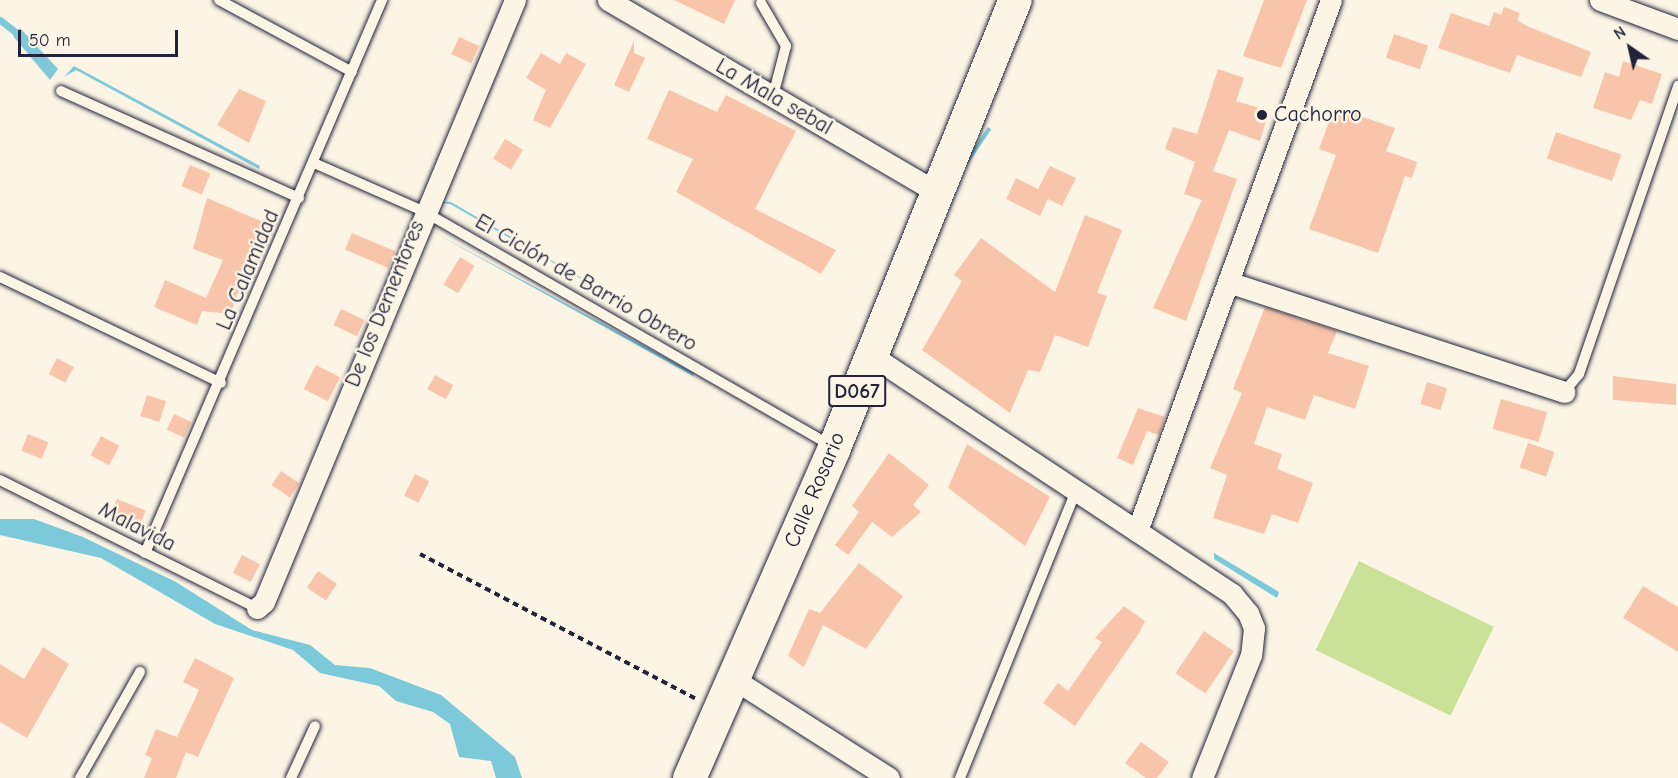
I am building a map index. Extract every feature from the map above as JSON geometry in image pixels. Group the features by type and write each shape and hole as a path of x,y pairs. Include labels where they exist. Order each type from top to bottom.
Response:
{"main road":[{"name":"Calle Rosario","path":"689,778 834,447 940,194 1015,0"}],"street":[{"name":"De los Dementores","path":"257,608 264,602 423,212 515,0"},
{"name":"La Mala sebal","path":"608,0 940,194"},
{"path":"1137,531 1331,0"},
{"path":"1600,0 1678,29"},
{"path":"1228,282 1564,392"},
{"path":"871,355 1232,594 1254,628 1251,655 1202,778"},
{"path":"732,678 889,778"}],"lane":[{"path":"219,0 352,72"},
{"name":"La Calamidad","path":"145,553 221,383 382,0"},
{"path":"761,3 786,46 773,96"},
{"path":"1564,392 1579,374 1678,86"},
{"path":"61,91 299,198"},
{"name":"El Ciclón de Barrio Obrero","path":"314,163 423,212 834,447"},
{"path":"0,277 221,383"},
{"name":"Malavida","path":"0,480 257,608"},
{"path":"960,778 1076,491"},
{"path":"80,778 140,672"},
{"path":"291,778 315,726"}],"path":[{"path":"420,555 678,691"}],"green space":[{"path":"1359,561 1494,627 1450,716 1316,650"}],"water":[{"path":"20,28 58,69 50,80 13,36"},
{"path":"74,66 260,166 259,169 76,70 64,77"},
{"path":"988,127 991,129 896,270 893,268"},
{"path":"437,202 451,202 652,319 450,204"},
{"path":"428,229 694,373 693,376"},
{"path":"0,519 34,519 83,537 176,582 252,630 310,645 335,665 370,668 441,695 515,757 522,778 496,778 491,761 459,757 450,724 433,712 396,701 379,686 320,673 293,650 215,624 101,558 0,535"},
{"path":"1214,553 1279,592 1277,598 1214,559"}],"building":[{"path":"674,0 735,0 724,24"},
{"path":"1264,0 1307,0 1281,68 1243,56"},
{"path":"1504,7 1520,13 1517,20 1527,26 1591,52 1581,77 1517,55 1510,73 1438,48 1451,13 1489,26 1494,12 1501,15"},
{"path":"1394,34 1428,46 1420,69 1386,58"},
{"path":"459,37 479,46 471,63 451,54"},
{"path":"634,41 634,53 645,58 629,92 614,85"},
{"path":"541,53 560,64 566,53 586,64 550,128 533,120 546,90 526,78"},
{"path":"1623,61 1662,74 1652,104 1640,100 1631,120 1593,108 1605,72 1619,77"},
{"path":"1218,69 1244,78 1236,101 1269,111 1260,141 1229,130 1213,171 1237,179 1186,321 1153,308 1202,200 1184,194 1195,162 1165,149 1173,127 1197,134"},
{"path":"239,89 266,101 249,143 217,125"},
{"path":"669,90 717,112 726,95 796,131 755,209 836,250 821,274 676,192 693,159 647,139"},
{"path":"1334,107 1395,128 1386,151 1417,162 1412,178 1405,176 1378,253 1309,229 1336,155 1319,149"},
{"path":"1556,132 1621,154 1612,181 1547,158"},
{"path":"505,139 523,150 511,170 493,159"},
{"path":"190,165 210,173 202,195 181,186"},
{"path":"1050,166 1076,178 1062,206 1048,199 1040,216 1006,199 1016,178 1038,189"},
{"path":"207,198 275,227 248,285 242,282 230,314 202,311 197,325 154,307 165,280 206,298 223,260 193,249"},
{"path":"1085,215 1122,230 1097,293 1107,296 1088,347 1055,335 1040,372 1028,370 1010,413 922,350 962,281 954,275 981,238 1055,292"},
{"path":"352,233 395,251 388,268 345,250"},
{"path":"460,257 475,266 458,293 444,284"},
{"path":"1265,307 1337,331 1328,353 1369,366 1355,409 1314,395 1305,420 1267,407 1254,444 1282,454 1277,469 1313,483 1298,523 1272,514 1264,534 1213,518 1227,475 1210,468 1242,393 1233,389"},
{"path":"341,309 365,320 357,336 333,325"},
{"path":"57,358 74,367 65,383 49,374"},
{"path":"316,365 340,377 328,401 304,389"},
{"path":"435,375 453,385 446,399 427,389"},
{"path":"1613,376 1676,384 1676,405 1613,400"},
{"path":"1427,382 1447,388 1440,410 1420,404"},
{"path":"147,395 166,401 159,422 140,416"},
{"path":"1501,399 1547,412 1539,442 1492,429"},
{"path":"1138,408 1165,417 1159,435 1147,431 1133,465 1117,458"},
{"path":"174,414 191,422 184,437 167,429"},
{"path":"28,434 48,442 42,459 21,451"},
{"path":"101,436 120,446 109,465 91,455"},
{"path":"1528,443 1554,452 1546,477 1520,468"},
{"path":"967,444 1050,497 1025,546 948,488"},
{"path":"889,453 929,485 913,505 921,512 892,537 872,522 848,555 835,545 859,512 852,506"},
{"path":"281,471 299,483 290,497 271,485"},
{"path":"415,474 429,481 418,503 404,495"},
{"path":"117,499 146,511 138,531 109,519"},
{"path":"242,555 260,564 251,582 233,573"},
{"path":"859,563 903,596 866,649 823,625 804,667 788,656 809,609 820,613"},
{"path":"318,571 337,584 326,600 307,588"},
{"path":"1643,586 1678,607 1678,652 1623,618"},
{"path":"1124,606 1145,621 1075,726 1043,703 1058,683 1068,691 1102,642 1095,638"},
{"path":"1204,631 1234,651 1205,693 1175,673"},
{"path":"43,647 69,664 27,738 0,722 0,664 24,679"},
{"path":"195,658 234,678 198,757 186,752 176,778 144,778 152,758 145,755 156,729 177,737 199,690 183,682"},
{"path":"1141,742 1169,762 1157,778 1146,778 1125,763"}],"waterway":[{"path":"0,20 23,38"}],"place":[{"name":"Cachorro","path":"1262,115"}]}
